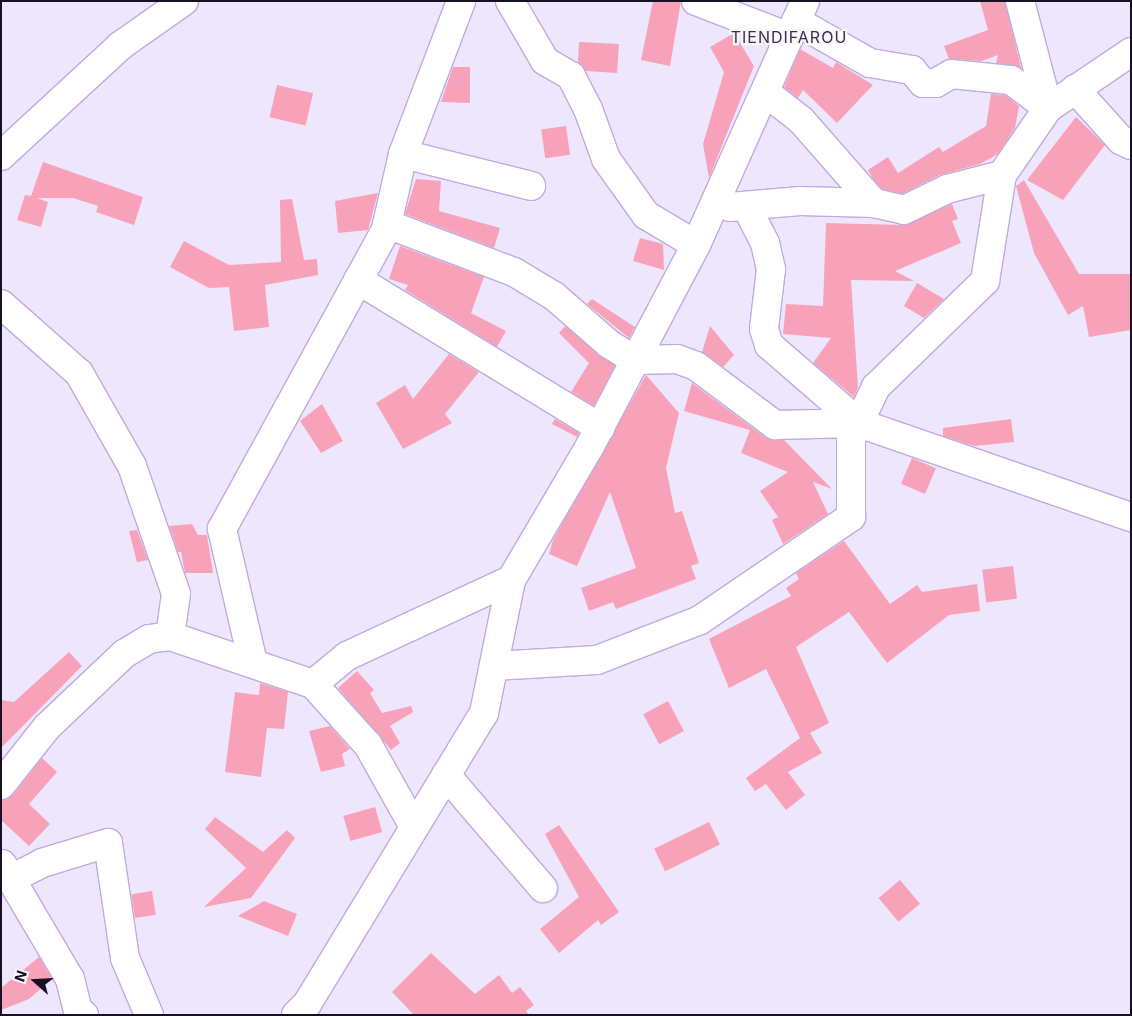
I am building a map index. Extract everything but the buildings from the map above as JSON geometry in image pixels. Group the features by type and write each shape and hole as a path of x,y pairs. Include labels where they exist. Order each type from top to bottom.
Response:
{"street":[{"path":"1,156 120,46 184,1"},
{"path":"253,663 222,529 388,224 404,154 461,1"},
{"path":"510,1 545,61 571,76 588,109 606,158 646,215 696,245"},
{"path":"696,1 797,20 870,62 912,70 924,83 936,83 951,74 1011,80 1048,108"},
{"path":"1020,1 1048,108"},
{"path":"296,1015 307,1004 484,714 511,580 600,428 696,245 797,20"},
{"path":"494,666 597,660 700,620 851,517 851,439 876,387 985,281 1002,175 1048,108 1131,52"},
{"path":"1075,89 1121,140 1131,145"},
{"path":"764,92 801,120 874,203"},
{"path":"404,154 531,186"},
{"path":"712,209 800,201 874,203 904,210 947,189 1002,175"},
{"path":"746,206 765,243 771,269 764,329 769,345 859,423"},
{"path":"388,224 514,272 554,296 609,344 634,360 676,360 696,366 775,424 859,423 1131,516"},
{"path":"358,280 600,428"},
{"path":"1,304 78,373 132,466 176,594 170,636"},
{"path":"314,684 346,656 511,580"},
{"path":"1,785 47,727 124,654 149,640 170,636 314,684 368,745 414,827"},
{"path":"446,775 543,888"},
{"path":"84,1015 78,1010 70,979 6,871 42,863 108,842 125,958 149,1015"}],"district":[{"name":"TIENDIFAROU","path":"789,37"}]}
